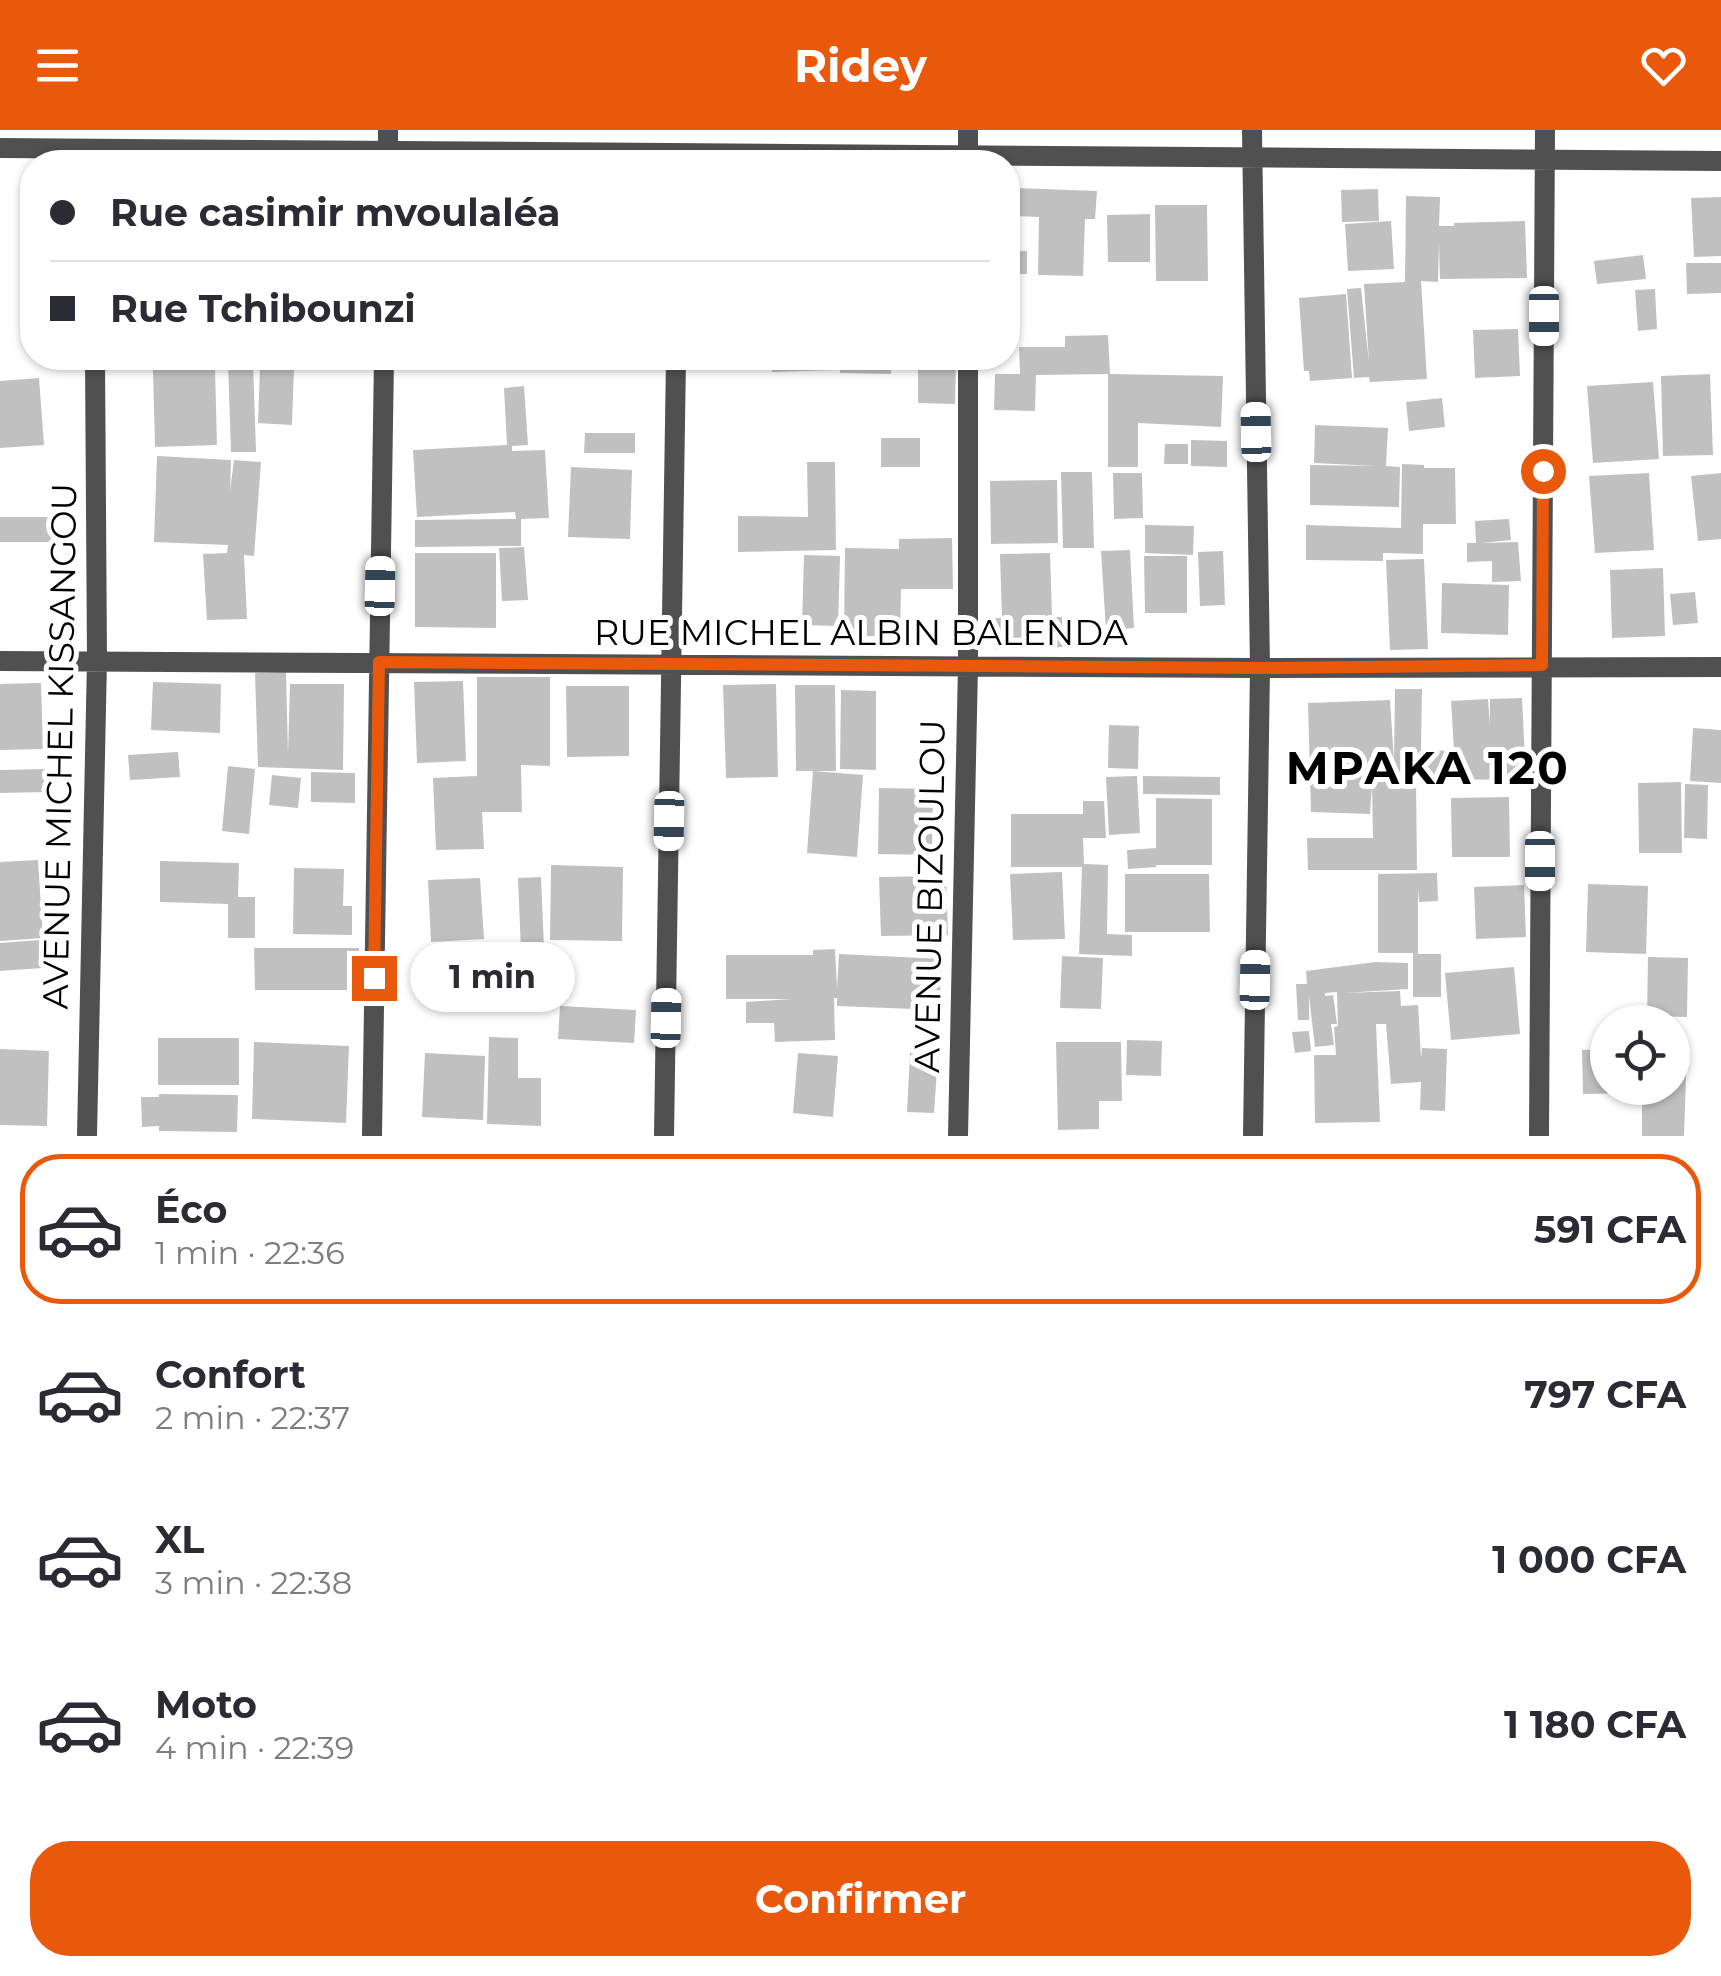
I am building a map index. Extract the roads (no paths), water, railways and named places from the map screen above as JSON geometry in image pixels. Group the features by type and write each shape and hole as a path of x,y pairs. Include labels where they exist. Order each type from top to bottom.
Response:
{"street":[{"path":"1252,130 1260,668 1253,1136"},
{"path":"1538,1136 1545,130"},
{"path":"0,148 182,150"},
{"path":"1020,159 1721,161"},
{"name":"AVENUE MICHEL KISSANGOU","path":"87,1136 97,660 95,370"},
{"path":"372,1136 384,370"},
{"path":"664,1136 676,370"},
{"name":"AVENUE BIZOULOU","path":"958,1136 968,666 968,370"},
{"name":"RUE MICHEL ALBIN BALENDA","path":"0,660 1260,668 1721,666"}],"district":[{"name":"MPAKA 120","path":"1428,768"}]}
